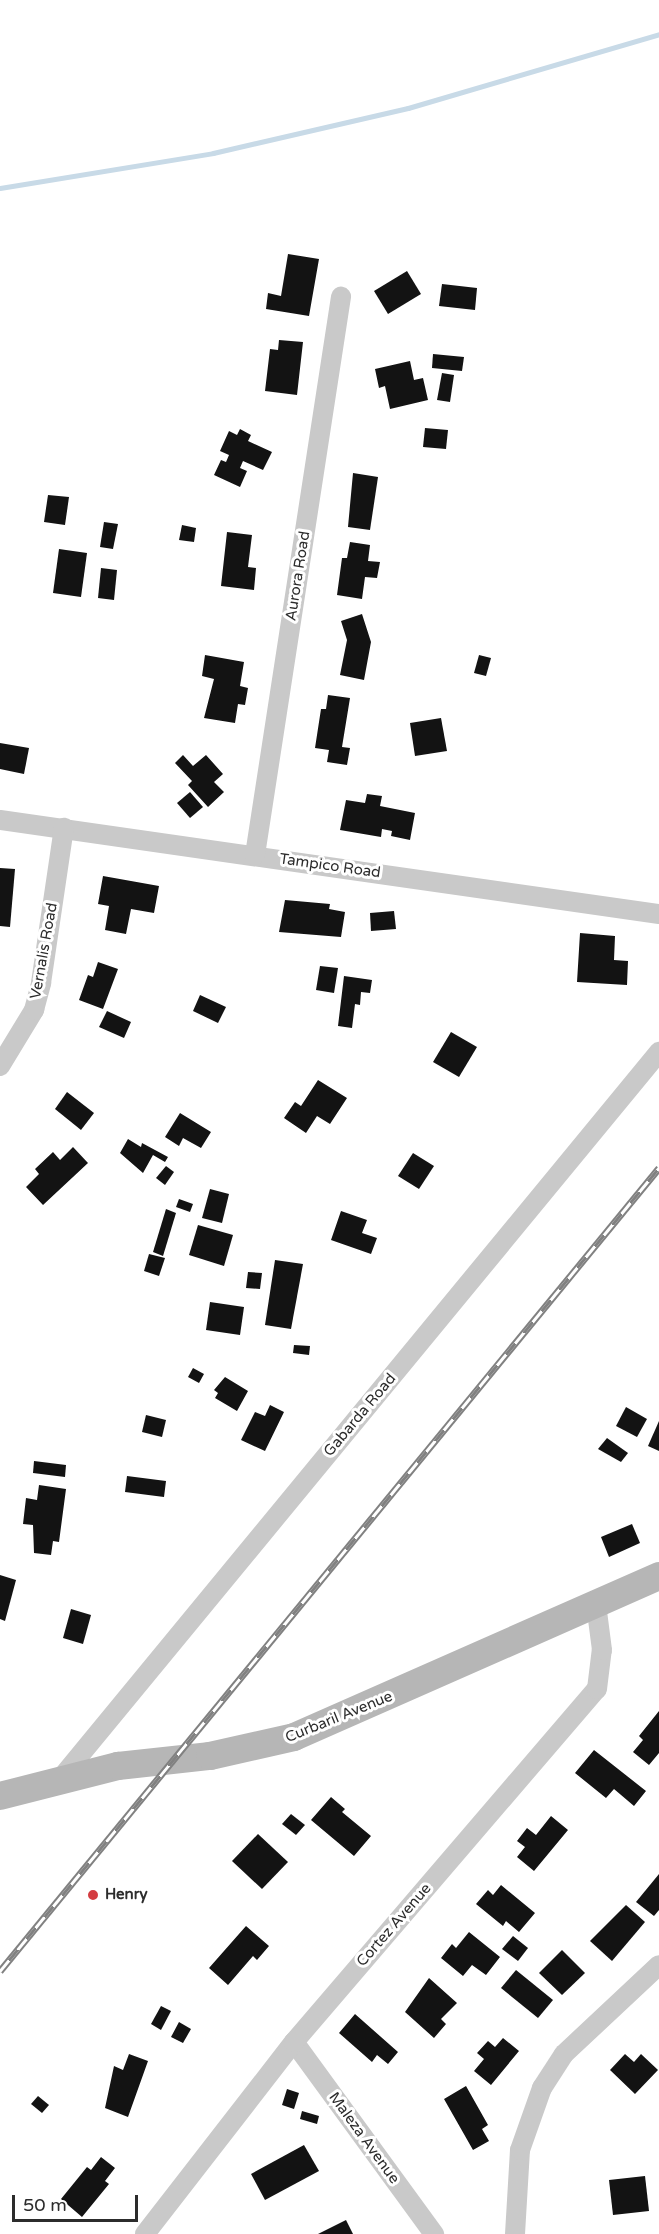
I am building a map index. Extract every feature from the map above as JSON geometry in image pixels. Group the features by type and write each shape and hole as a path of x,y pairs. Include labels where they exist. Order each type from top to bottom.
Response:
{"street":[{"name":"Aurora Road","path":"255,855 341,297"},
{"name":"Tampico Road","path":"0,820 659,914"},
{"name":"Vernalis Road","path":"0,1066 34,1010 41,983 64,828"},
{"name":"Gabarda Road","path":"61,1778 659,1052"},
{"name":"Curbaril Avenue","path":"0,1796 61,1778 118,1766 210,1756 294,1737 659,1576"},
{"name":"Cortez Avenue","path":"145,2234 294,2042 597,1689 602,1650 596,1604"},
{"path":"515,2234 520,2150 542,2088 564,2054 659,1965"},
{"name":"Maleza Avenue","path":"294,2042 434,2234"}],"building":[{"path":"288,254 319,259 309,316 266,309 268,293 281,296"},
{"path":"407,271 421,294 388,314 374,291"},
{"path":"442,284 477,288 475,310 439,306"},
{"path":"279,340 303,342 297,395 265,391 270,349 278,350"},
{"path":"433,354 464,357 462,371 432,368"},
{"path":"410,361 414,380 423,378 428,400 390,409 385,386 379,388 375,369"},
{"path":"442,373 454,375 450,402 437,400"},
{"path":"425,428 448,430 446,449 423,447"},
{"path":"240,429 251,435 248,441 272,452 263,470 243,461 240,468 247,471 240,487 214,475 221,460 226,462 229,455 220,451 229,431 237,435"},
{"path":"353,473 378,477 370,530 348,527"},
{"path":"48,495 69,497 65,525 44,522"},
{"path":"104,522 118,524 113,549 100,547"},
{"path":"182,525 196,528 194,542 179,540"},
{"path":"227,532 252,535 248,567 256,568 254,590 221,586"},
{"path":"350,542 370,545 368,561 380,562 377,578 365,577 362,599 337,595 342,558 347,558"},
{"path":"59,549 87,553 81,597 53,593"},
{"path":"101,568 117,570 114,600 98,598"},
{"path":"362,614 371,642 364,680 340,675 347,640 341,621"},
{"path":"205,655 244,662 240,686 248,688 245,705 238,704 235,723 204,718 214,679 202,676"},
{"path":"479,655 491,658 486,676 474,673"},
{"path":"328,695 350,698 342,747 350,748 347,765 327,762 329,750 315,748 321,709 326,709"},
{"path":"441,718 447,751 415,756 410,723"},
{"path":"0,743 29,748 24,774 0,769"},
{"path":"183,755 193,766 206,755 223,774 214,782 224,792 208,807 188,785 192,781 175,763"},
{"path":"190,792 203,807 190,818 177,803"},
{"path":"367,794 382,796 380,806 415,813 410,840 391,836 392,831 382,829 381,837 340,830 346,800 365,803"},
{"path":"0,868 15,869 10,927 0,926"},
{"path":"103,876 159,886 154,913 131,909 126,934 105,930 109,906 98,904"},
{"path":"285,900 330,904 329,909 345,912 341,937 279,932"},
{"path":"394,911 396,929 371,931 370,913"},
{"path":"580,933 615,936 614,960 628,961 627,985 577,982"},
{"path":"98,962 118,969 103,1009 79,1000 88,975 93,977"},
{"path":"320,966 338,968 334,993 316,990"},
{"path":"344,976 372,980 370,993 361,992 360,1005 355,1004 352,1028 338,1026"},
{"path":"200,995 226,1007 218,1023 193,1011"},
{"path":"107,1011 131,1022 124,1038 99,1027"},
{"path":"451,1032 477,1047 459,1077 433,1062"},
{"path":"318,1080 347,1098 330,1124 317,1116 306,1133 284,1118 295,1102 301,1106"},
{"path":"67,1092 94,1113 81,1130 55,1109"},
{"path":"180,1113 211,1132 201,1148 183,1138 179,1146 165,1137"},
{"path":"128,1139 141,1147 142,1143 168,1157 165,1162 153,1155 143,1173 120,1153"},
{"path":"73,1147 88,1163 43,1205 26,1187 39,1174 35,1169 53,1152 60,1160"},
{"path":"413,1153 434,1166 419,1189 398,1176"},
{"path":"166,1166 174,1172 165,1185 156,1178"},
{"path":"210,1189 229,1194 222,1223 202,1218"},
{"path":"179,1199 193,1204 190,1212 176,1207"},
{"path":"166,1209 176,1213 163,1256 153,1252"},
{"path":"341,1211 367,1220 362,1233 377,1238 371,1254 331,1240"},
{"path":"198,1225 233,1235 224,1266 189,1255"},
{"path":"149,1254 165,1258 159,1276 144,1271"},
{"path":"275,1260 303,1264 291,1329 265,1325"},
{"path":"248,1272 262,1273 260,1289 246,1288"},
{"path":"210,1302 244,1307 240,1335 206,1330"},
{"path":"294,1345 310,1346 309,1355 293,1353"},
{"path":"193,1368 204,1374 199,1383 188,1377"},
{"path":"225,1377 248,1391 237,1411 215,1398 218,1393 214,1390"},
{"path":"270,1405 284,1412 265,1451 241,1440 255,1412 265,1416"},
{"path":"626,1407 647,1419 637,1437 616,1426"},
{"path":"146,1415 166,1420 162,1437 142,1432"},
{"path":"659,1421 659,1451 648,1446"},
{"path":"607,1438 628,1453 621,1462 598,1449"},
{"path":"34,1461 66,1465 65,1477 33,1473"},
{"path":"127,1476 166,1481 164,1497 125,1492"},
{"path":"39,1485 66,1489 59,1542 53,1541 51,1555 34,1553 33,1525 23,1524 26,1498 37,1500"},
{"path":"632,1524 640,1543 609,1557 601,1537"},
{"path":"0,1575 16,1580 5,1621 0,1619"},
{"path":"71,1609 91,1615 83,1644 63,1638"},
{"path":"659,1711 659,1753 649,1765 633,1752 643,1740 639,1736"},
{"path":"594,1750 646,1791 634,1806 614,1789 606,1798 575,1773"},
{"path":"331,1797 345,1809 342,1812 371,1836 354,1856 311,1820"},
{"path":"291,1814 305,1825 296,1835 282,1824"},
{"path":"551,1816 568,1830 534,1871 517,1857 525,1847 517,1841 527,1828 536,1835"},
{"path":"258,1834 288,1862 262,1889 232,1861"},
{"path":"659,1874 659,1910 654,1916 636,1902"},
{"path":"501,1885 535,1913 519,1932 506,1921 503,1926 476,1904 488,1890 493,1895"},
{"path":"626,1905 645,1922 612,1961 590,1941"},
{"path":"246,1926 269,1946 257,1960 253,1956 228,1985 209,1968"},
{"path":"469,1932 500,1957 486,1975 472,1965 463,1976 441,1958 452,1944 456,1948"},
{"path":"513,1936 528,1948 518,1961 502,1949"},
{"path":"562,1950 585,1973 562,1995 539,1973"},
{"path":"516,1970 553,2000 538,2018 501,1988"},
{"path":"429,1978 457,2003 441,2019 446,2024 434,2038 405,2012"},
{"path":"161,2006 171,2011 161,2030 151,2024"},
{"path":"355,2014 398,2052 388,2064 377,2055 372,2062 339,2033"},
{"path":"179,2022 191,2029 183,2043 171,2037"},
{"path":"503,2038 519,2051 491,2085 474,2071 484,2059 477,2053 488,2041 495,2047"},
{"path":"129,2054 148,2061 128,2117 105,2108 114,2066 123,2070"},
{"path":"625,2054 634,2062 641,2054 658,2070 635,2094 610,2070"},
{"path":"466,2086 488,2125 482,2129 489,2141 473,2150 444,2099"},
{"path":"287,2089 299,2093 294,2109 282,2105"},
{"path":"38,2096 49,2105 42,2113 31,2104"},
{"path":"302,2111 319,2116 317,2124 300,2119"},
{"path":"304,2145 319,2171 265,2200 251,2174"},
{"path":"101,2157 115,2168 105,2181 109,2184 82,2217 61,2199 87,2167 91,2170"},
{"path":"645,2176 649,2211 613,2215 609,2180"},
{"path":"346,2220 353,2234 318,2234"}],"waterway":[{"path":"0,188 213,153 408,108 659,34"}],"railway":[{"path":"0,1971 659,1168"}],"place":[{"name":"Henry","path":"93,1895"}]}
